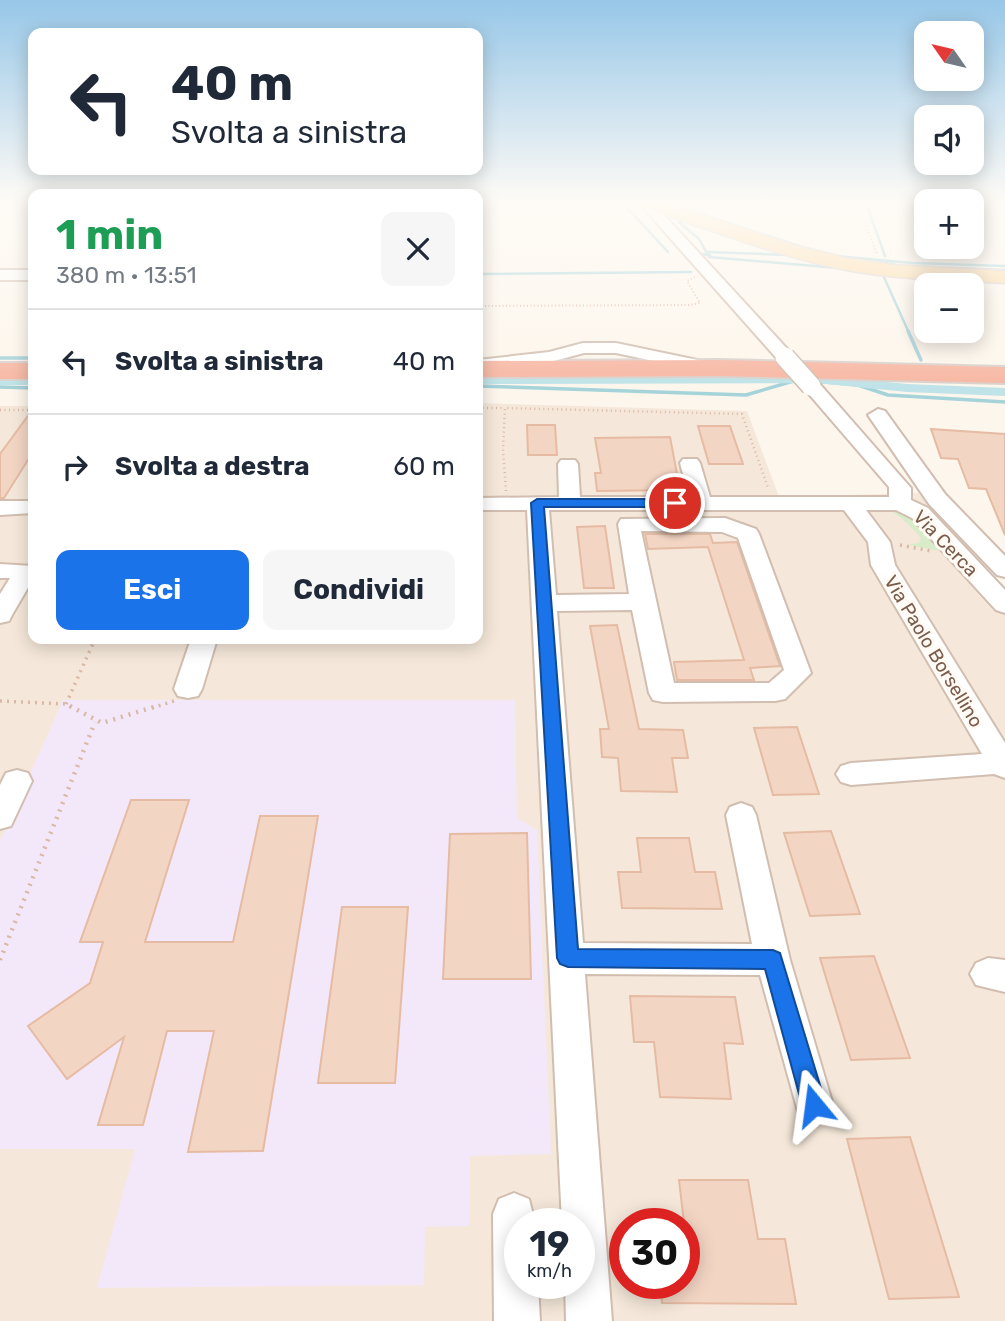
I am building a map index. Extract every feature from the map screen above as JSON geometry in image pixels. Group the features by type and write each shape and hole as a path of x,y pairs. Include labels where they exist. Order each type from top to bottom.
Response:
{"highway":[{"path":"483,367 719,368 1005,375"},
{"path":"0,371 28,371"}],"main road":[{"path":"855,265 904,272 1005,277"}],"street":[{"path":"700,265 709,275"},
{"path":"0,275 28,275"},
{"name":"Via Cerca","path":"709,275 896,483 910,508 998,579 1005,605"},
{"path":"878,415 998,579"},
{"path":"690,463 701,503"},
{"path":"568,464 538,503 589,1321"},
{"path":"483,504 849,502 948,510"},
{"name":"Via Paolo Borsellino","path":"849,502 878,541 883,565 1003,765 851,774"},
{"path":"0,508 28,507"},
{"path":"629,524 725,525 748,534 797,673 775,692 663,693 643,602 629,524"},
{"path":"0,571 26,571 0,615"},
{"path":"546,603 643,602"},
{"path":"188,689 202,644"},
{"path":"0,817 17,781"},
{"path":"741,815 773,960 814,1105"},
{"path":"568,958 773,960"},
{"path":"516,1299 517,1321"}],"path":[{"path":"483,306 690,305 700,303 700,300 687,281 709,275"},
{"path":"483,408 742,414 774,503"},
{"path":"505,408 503,449 538,503"},
{"path":"0,410 28,410"},
{"path":"66,704 92,644"},
{"path":"0,701 66,704 95,722 110,722 172,703 188,689"},
{"path":"0,960 95,722"}],"shaded area":[{"path":"483,403 747,411 779,497 918,493 1005,588 1005,1321 0,1321 0,406 28,406 28,644 483,644"},
{"path":"63,700 515,700 517,818 537,830 551,1154 470,1156 469,1226 425,1227 424,1285 97,1288 135,1149 0,1149 0,841"}],"green space":[{"path":"887,509 908,511 939,545 936,546 940,551 908,545 919,543 921,538"}],"building":[{"path":"28,416 28,460 4,498 0,498 0,454"},
{"path":"527,425 555,425 557,455 528,455"},
{"path":"698,426 730,426 743,464 709,464"},
{"path":"931,429 1005,434 1005,535 986,489 969,488 958,459 941,458"},
{"path":"670,437 680,490 597,491 595,473 601,473 595,438"},
{"path":"605,526 614,588 584,588 577,527"},
{"path":"645,534 710,534 713,543 737,542 780,666 750,668 754,680 677,680 674,662 744,660 708,547 648,549"},
{"path":"617,625 639,729 683,730 688,758 672,758 677,792 621,791 618,758 602,757 600,729 609,729 590,626"},
{"path":"797,727 819,794 773,795 754,728"},
{"path":"131,800 189,800 145,942 233,942 260,816 318,816 263,1151 188,1152 214,1031 167,1031 143,1125 98,1125 124,1037 67,1079 28,1026 90,983 103,942 80,942"},
{"path":"831,831 860,914 810,916 784,833"},
{"path":"527,833 531,979 443,979 450,834"},
{"path":"637,838 689,838 695,872 715,872 722,909 622,908 618,872 641,872"},
{"path":"342,907 408,907 395,1083 318,1083"},
{"path":"874,956 910,1058 851,1060 820,958"},
{"path":"630,996 735,997 743,1044 724,1043 731,1099 660,1097 654,1042 634,1042"},
{"path":"910,1137 959,1297 889,1299 847,1139"},
{"path":"679,1180 748,1180 758,1239 785,1239 796,1304 662,1303 662,1299 700,1299 700,1208 682,1208"}],"waterway":[{"path":"799,265 838,268"},
{"path":"963,265 1005,266"},
{"path":"925,267 1005,270"},
{"path":"483,274 691,272"},
{"path":"883,275 909,333"},
{"path":"908,331 921,360"},
{"path":"0,358 28,358"},
{"path":"483,380 816,379 907,388 1005,392"},
{"path":"483,386 746,395 797,380"},
{"path":"0,381 28,381"},
{"path":"814,381 858,385 888,395 1005,402"},
{"path":"0,387 28,388"}],"route":[{"path":"675,503 537,503 546,603 568,958 773,960 814,1105"}]}
